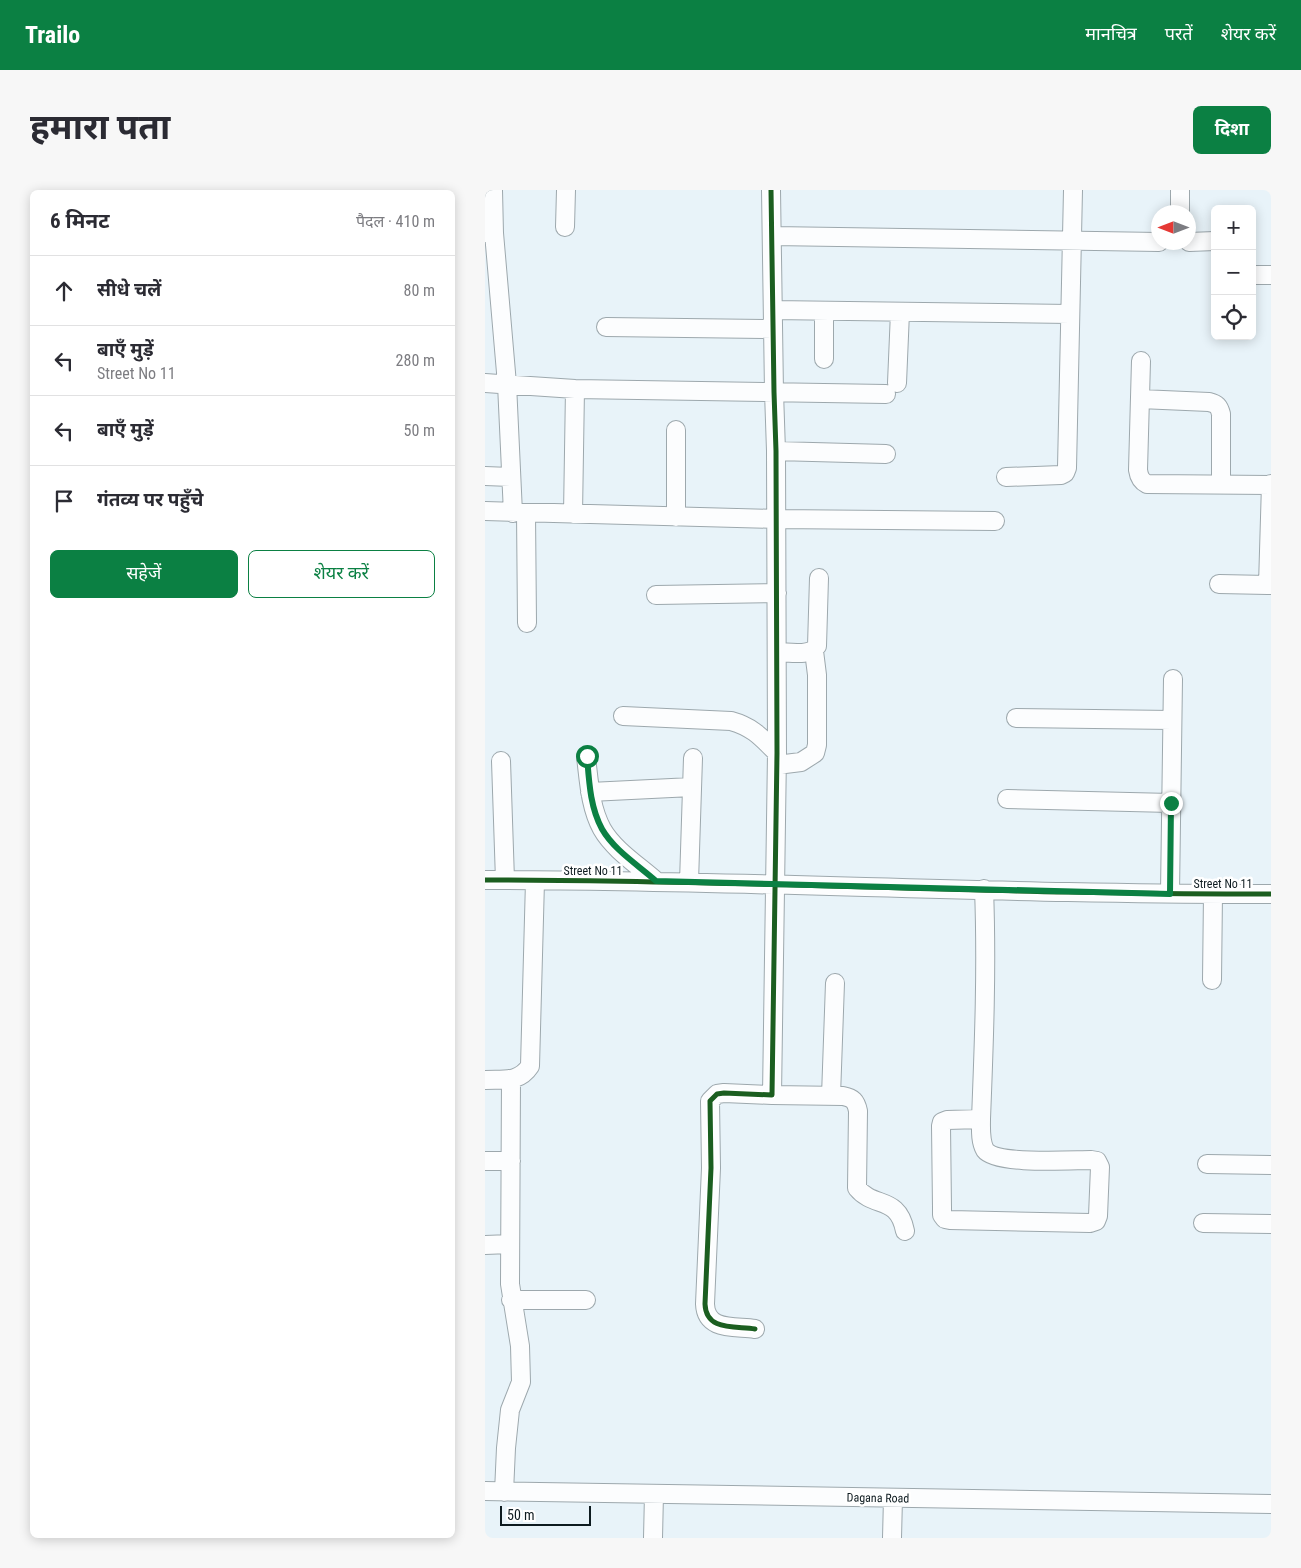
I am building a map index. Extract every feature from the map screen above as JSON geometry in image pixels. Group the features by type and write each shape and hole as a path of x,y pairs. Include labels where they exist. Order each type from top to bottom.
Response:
{"street":[{"path":"493,190 489,233 507,384 511,477 519,513 527,623"},
{"path":"565,227 566,190"},
{"path":"771,190 777,593 776,883 772,1095"},
{"path":"1005,477 1061,475 1065,473 1067,468 1073,190"},
{"path":"1180,190 1180,205"},
{"path":"773,236 1151,242"},
{"path":"1196,242 1211,242"},
{"path":"1256,274 1271,275"},
{"path":"773,310 1070,314"},
{"path":"824,311 824,359"},
{"path":"485,383 575,389 774,392 891,389 899,312"},
{"path":"606,327 773,329"},
{"path":"1141,361 1138,470 1139,477 1143,481 1147,484 1271,485 1269,585 1219,584"},
{"path":"573,514 575,389"},
{"path":"1140,400 1209,402 1219,407 1221,414 1221,484"},
{"path":"676,430 676,516"},
{"path":"776,451 886,454"},
{"path":"485,476 511,477"},
{"path":"485,511 776,519 995,520"},
{"path":"623,716 731,721 745,725 756,732 777,759 801,762 815,753 817,745 817,675 814,650 818,640 819,578"},
{"path":"656,595 777,593"},
{"path":"777,652 809,652 814,650"},
{"path":"1170,894 1173,679"},
{"path":"1016,718 1173,720"},
{"path":"587,756 590,792 595,812 603,830 613,843 656,881"},
{"path":"689,882 693,758"},
{"path":"501,761 505,880"},
{"path":"590,792 692,787"},
{"path":"1007,799 1171,803"},
{"name":"Street No 11","path":"485,880 776,883 984,890 1271,894"},
{"path":"485,1080 517,1078 525,1074 529,1066 535,881"},
{"path":"981,1119 947,1120 942,1122 942,1215 945,1219 1090,1223 1095,1221 1098,1216 1100,1167 1097,1162 1091,1160 1008,1160 994,1156 985,1150 981,1137 986,941 984,890"},
{"path":"1212,980 1213,894"},
{"path":"831,1096 835,983"},
{"path":"504,1492 505,1448 509,1410 521,1382 520,1346 511,1300 511,1079"},
{"path":"755,1328 717,1324 710,1321 705,1314 711,1168 710,1101 717,1094 852,1098 856,1103 858,1111 857,1188 862,1194 889,1205 898,1212 905,1231"},
{"path":"485,1161 511,1161"},
{"path":"1207,1164 1271,1164"},
{"path":"1203,1223 1271,1224"},
{"path":"485,1244 510,1244"},
{"path":"511,1300 586,1300"},
{"name":"Dagana Road","path":"485,1492 1271,1504"},
{"path":"653,1538 654,1494"},
{"path":"892,1538 893,1498"}],"cycle path":[{"path":"755,1329 730,1327 716,1323 710,1319 705,1304 711,1168 710,1101 717,1094 724,1093 772,1095 777,753 776,451 771,190"},
{"path":"485,880 681,882 1173,894 1271,894"}],"route":[{"path":"587,756 590,792 595,812 603,830 613,843 656,881 1170,894 1171,803"}]}
